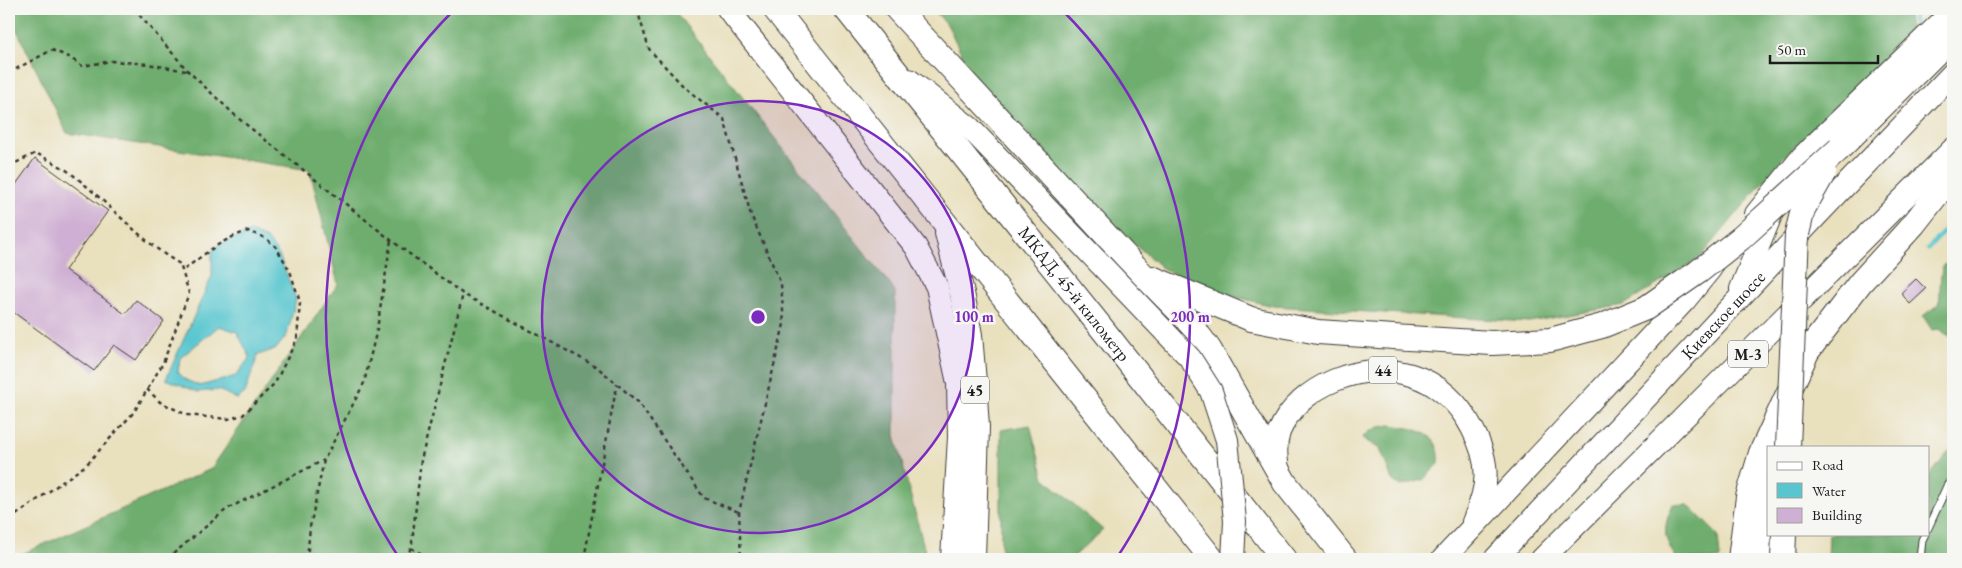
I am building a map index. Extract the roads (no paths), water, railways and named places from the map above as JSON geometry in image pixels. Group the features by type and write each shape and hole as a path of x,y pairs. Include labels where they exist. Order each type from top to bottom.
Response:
{"highway":[{"path":"775,9 1212,559"},
{"name":"МКАД, 45-й километр","path":"846,9 1110,338 1284,559"},
{"path":"897,9 1143,274 1186,317 1209,349 1285,483 1345,559"},
{"path":"1143,274 1251,319 1318,332 1492,343 1550,340 1602,326 1646,308 1698,272 1741,238 1839,149 1953,36"},
{"path":"1788,446 1797,234 1803,209 1839,149"},
{"path":"1740,559 1748,497 1761,453 1780,415 1807,352 1860,283 1913,225 1953,174"},
{"name":"45","path":"944,224 962,293 970,336 974,382 977,426 973,559"},
{"path":"1771,446 1780,415"},
{"path":"1760,559 1763,490 1767,468"},
{"path":"1783,559 1784,536"}],"main road":[{"path":"728,9 916,247 937,287 958,383 959,437 952,559"},
{"path":"1443,559 1467,536 1685,300 1802,157 1953,11"},
{"path":"892,66 970,128 1190,358 1210,391 1228,440 1235,521 1232,559"},
{"name":"Киевское шоссе","path":"1495,559 1953,72"},
{"name":"М-3","path":"1542,559 1953,149"},
{"path":"1735,302 1785,179"},
{"name":"44","path":"1278,470 1276,453 1279,433 1290,413 1309,395 1332,380 1356,372 1383,370 1410,374 1432,384 1450,397 1465,416 1479,443 1484,458 1486,480 1482,502 1467,536"}],"lane":[{"path":"1930,524 1947,486 1953,478"},
{"path":"1920,559 1925,536"}],"water":[{"path":"250,232 267,239 279,255 296,299 287,335 276,349 258,355 245,393 237,399 219,390 198,392 166,379 212,276 212,251 220,244","holes":["219,326 237,332 250,357 236,376 200,386 186,380 178,372 180,358"]}],"waterway":[{"path":"1912,9 1916,34"},
{"path":"1928,249 1953,221"}]}
